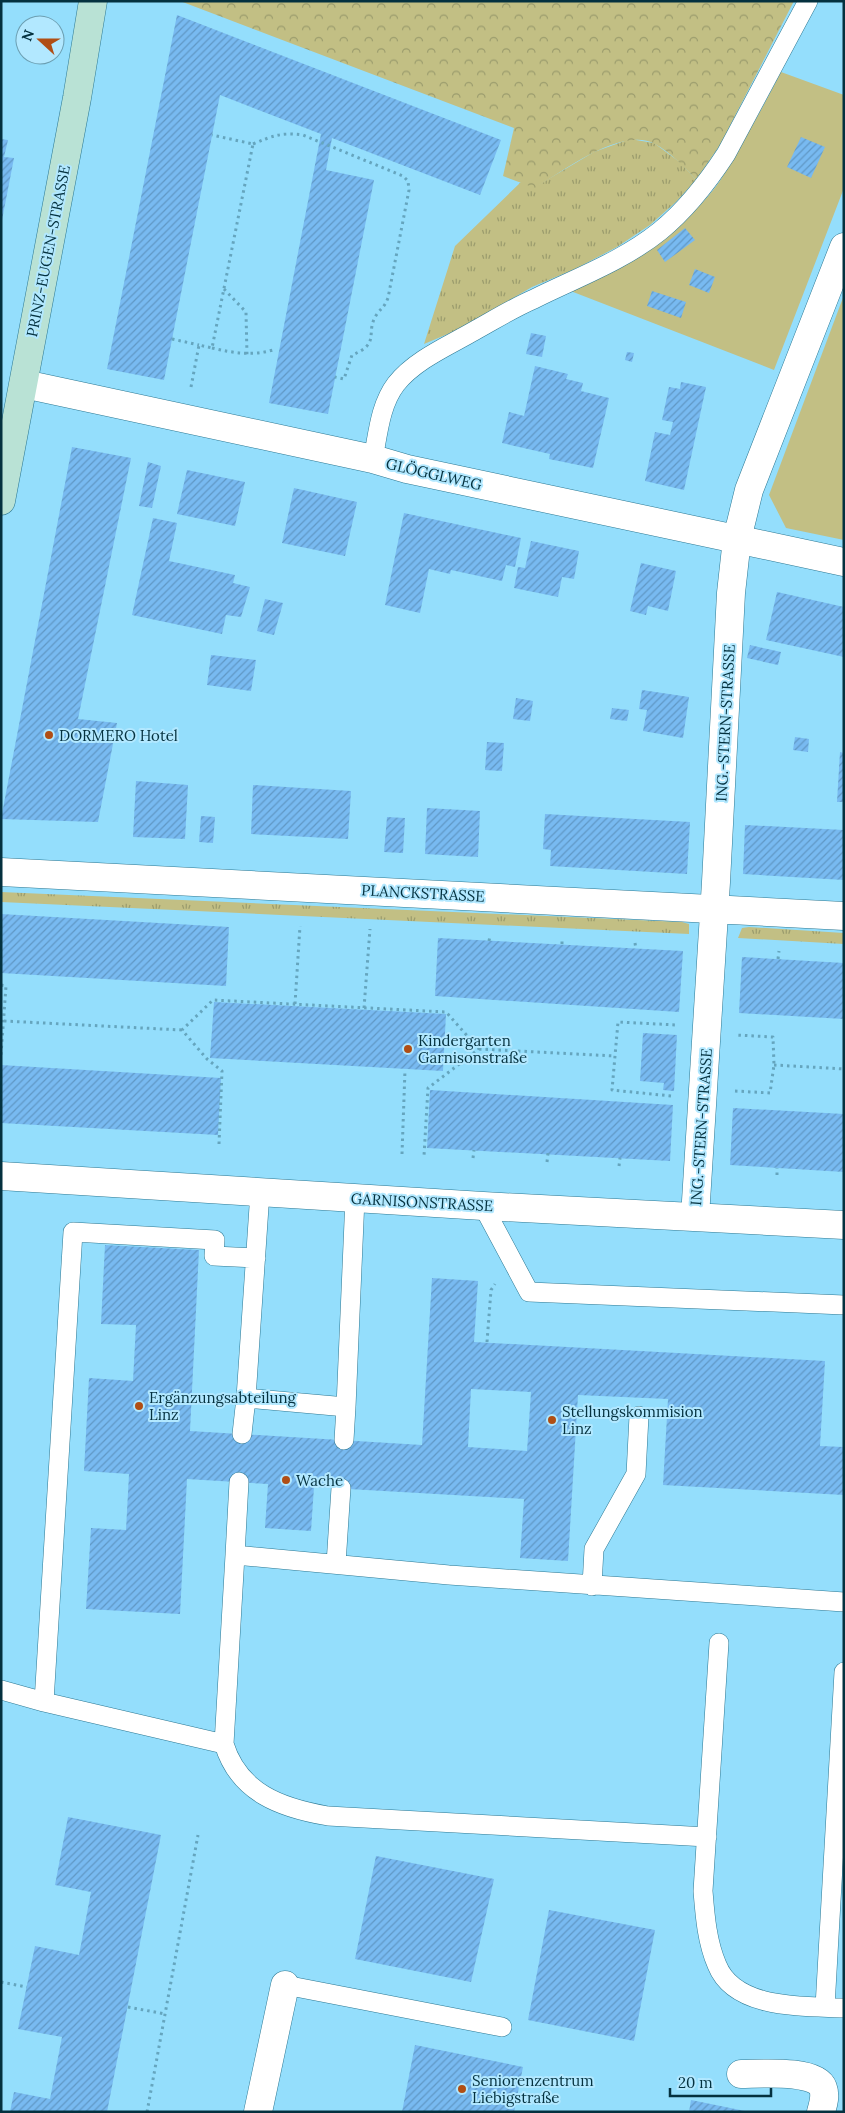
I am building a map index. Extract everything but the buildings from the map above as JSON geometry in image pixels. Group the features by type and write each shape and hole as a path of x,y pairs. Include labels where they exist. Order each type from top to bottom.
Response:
{"main road":[{"name":"PRINZ-EUGEN-STRASSE","path":"1,501 93,1"}],"street":[{"name":"ING.-STERN-STRASSE","path":"695,1217 715,908 731,603 737,539 749,490 844,247"},
{"name":"GLÖGGLWEG","path":"24,384 373,459 408,469 844,562"},
{"name":"PLANCKSTRASSE","path":"1,872 844,916"},
{"name":"GARNISONSTRASSE","path":"1,1176 483,1206 844,1225"},
{"path":"258,2112 286,1985"},
{"path":"741,2074 798,2075 815,2079 823,2088 824,2100 821,2112"}],"lane":[{"path":"373,459 384,407 397,383 412,369 431,356 531,300 625,255 659,232 696,197 726,154 808,1"},
{"path":"242,1434 260,1192"},
{"path":"344,1440 355,1198"},
{"path":"483,1206 529,1292 844,1305"},
{"path":"44,1702 73,1232 215,1240 214,1256 256,1258"},
{"path":"246,1398 346,1407"},
{"path":"592,1586 594,1549 636,1474 639,1416"},
{"path":"239,1482 224,1744 229,1761 240,1776 256,1791 275,1802 300,1811 328,1816 707,1837"},
{"path":"336,1564 341,1488"},
{"path":"235,1555 592,1586 844,1602"},
{"path":"720,1643 703,1891 706,1923 717,1967 724,1978 745,1995 785,2005 844,2008"},
{"path":"825,2007 844,1672"},
{"path":"1,1690 44,1702 224,1744"},
{"path":"286,1985 502,2027"}],"path":[{"path":"212,135 253,144 273,135 287,133 303,135 403,176 408,181 409,190 388,298 384,309 377,314 370,341 366,348 352,355 344,379 335,377"},
{"path":"212,348 253,144"},
{"path":"224,289 246,312 247,355"},
{"path":"172,339 247,355 273,350"},
{"path":"190,389 199,345"},
{"path":"295,1004 300,926"},
{"path":"364,1008 370,929"},
{"path":"489,941 490,936"},
{"path":"635,944 636,949"},
{"path":"778,959 779,951"},
{"path":"1,985 6,986 1,1055"},
{"path":"182,1030 213,1000 446,1012 479,1048"},
{"path":"4,1021 182,1030 208,1059 222,1070 219,1144"},
{"path":"677,1096 612,1090 618,1022 681,1025"},
{"path":"729,1091 770,1093 774,1065 773,1037 733,1035"},
{"path":"424,1156 428,1088 479,1048 615,1056"},
{"path":"774,1065 844,1069"},
{"path":"402,1154 405,1070"},
{"path":"473,1158 474,1150"},
{"path":"547,1162 548,1153"},
{"path":"619,1166 620,1158"},
{"path":"776,1175 777,1168"},
{"path":"487,1342 491,1290 511,1257"},
{"path":"147,2112 198,1835"},
{"path":"1,1982 27,1987"},
{"path":"128,2007 165,2014"}],"green space":[{"path":"180,1 794,1 720,145 696,180 666,151 655,144 642,140 626,141 593,153 535,188 503,176 514,128"},
{"path":"781,72 844,95 844,188 774,370 568,290 610,273 648,250 666,237 699,206 722,177"},
{"path":"630,139 654,143 681,163 696,180 676,202 650,225 617,247 575,269 532,287 462,328 424,344 455,246 521,182 535,187 594,152"},
{"path":"844,295 844,540 786,528 769,495"},
{"path":"1,892 682,922 689,924 689,934 1,902"},
{"path":"742,928 844,933 844,944 738,938"}],"place":[{"name":"DORMERO Hotel","path":"49,735"},
{"name":"Kindergarten Garnisonstraße","path":"408,1049"},
{"name":"Ergänzungsabteilung Linz","path":"139,1406"},
{"name":"Stellungskommision Linz","path":"552,1420"},
{"name":"Wache","path":"286,1480"},
{"name":"Seniorenzentrum Liebigstraße","path":"462,2089"}]}
